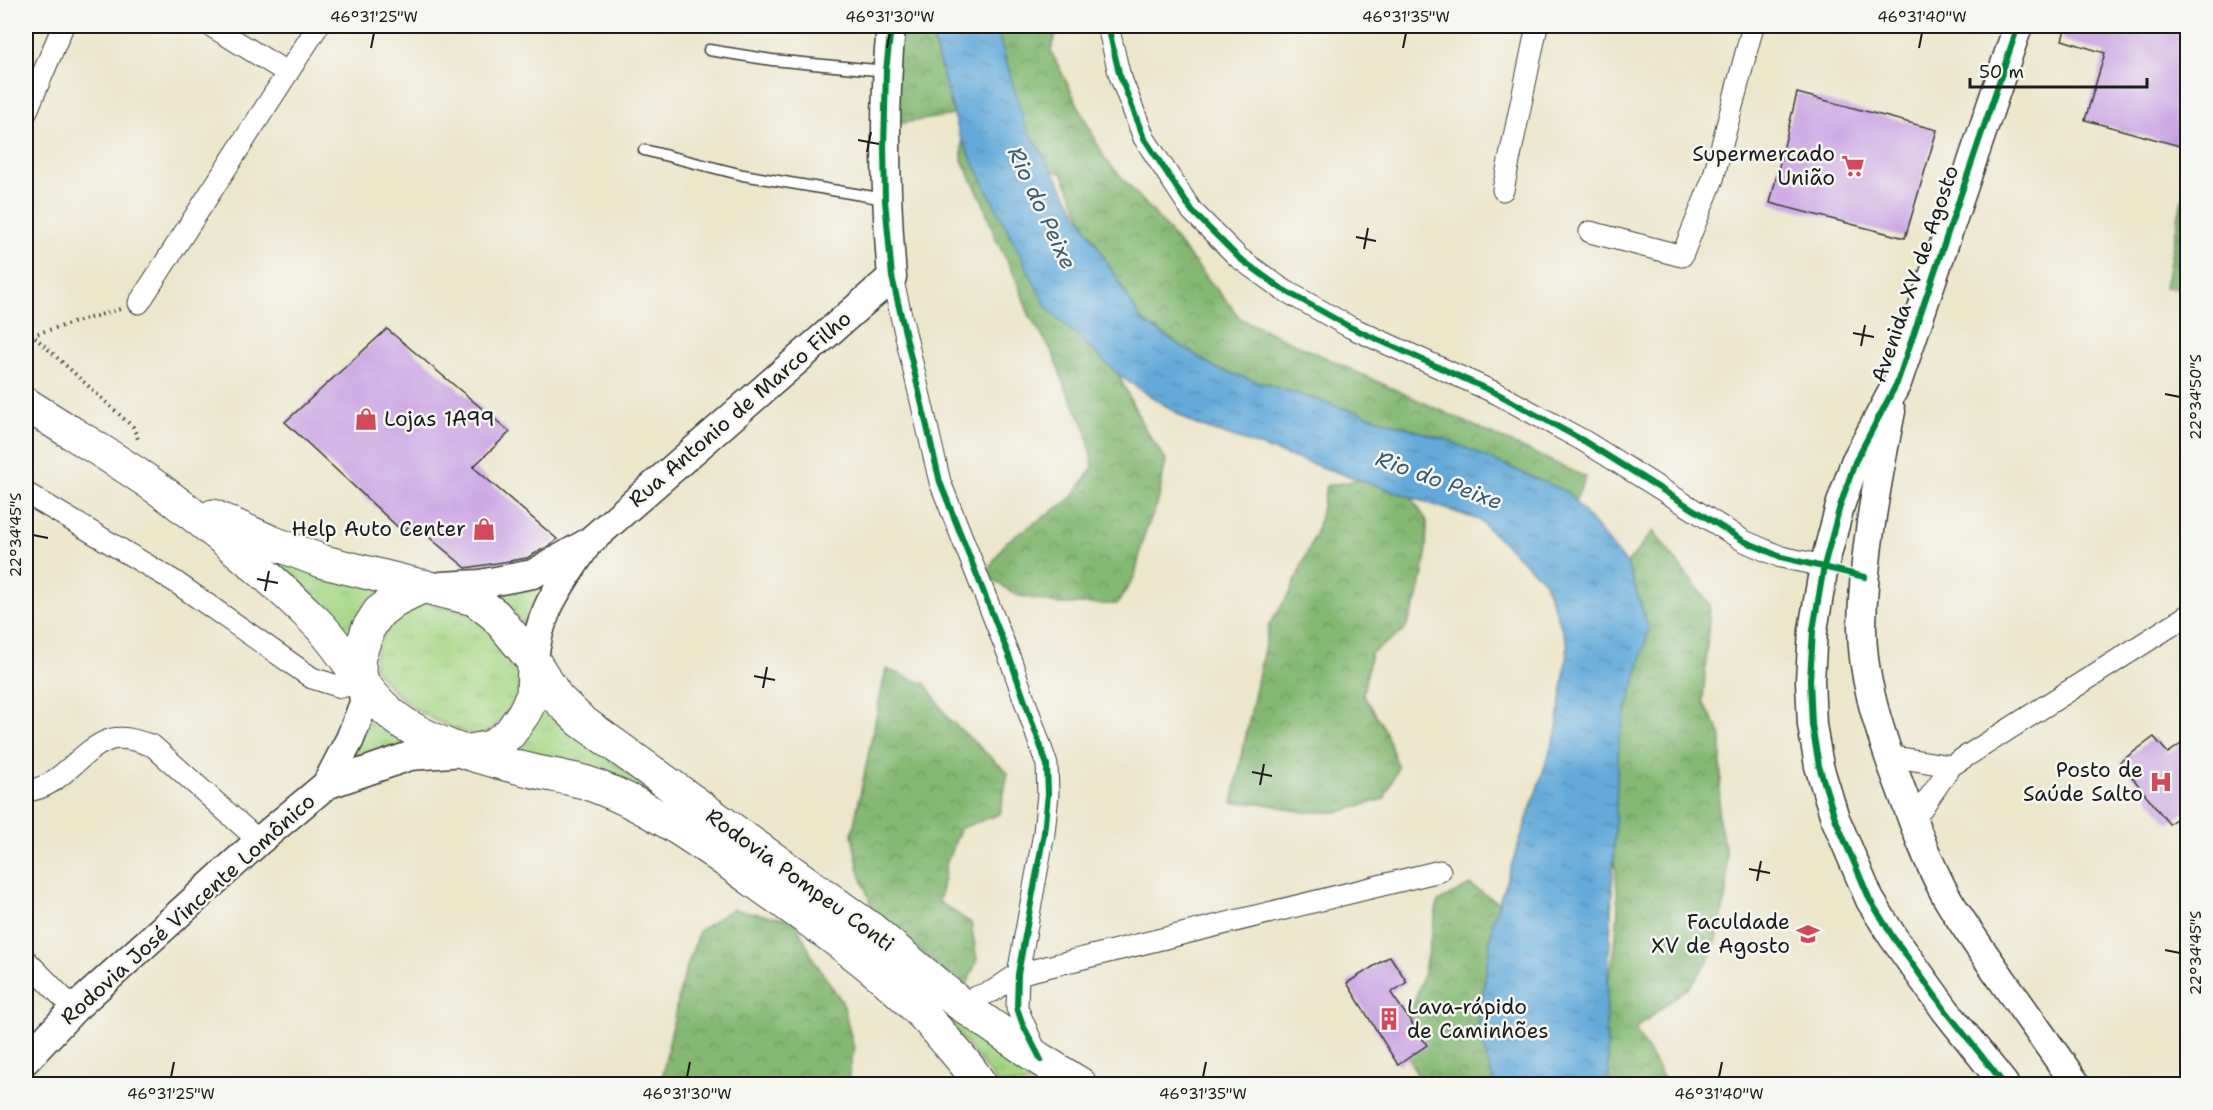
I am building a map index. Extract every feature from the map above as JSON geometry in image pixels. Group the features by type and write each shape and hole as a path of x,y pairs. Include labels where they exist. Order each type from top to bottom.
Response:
{"main road":[{"path":"26,404 165,494 234,549 320,625 380,705 403,723 428,737 465,752 491,747 510,733 524,713 533,695 534,662 495,615 474,599 324,562 271,542 165,494"},
{"path":"362,683 358,660 368,629 379,612 395,600 424,586"},
{"name":"Rodovia Pompeu Conti","path":"534,662 558,699 581,721 871,929 959,1003 1080,1084"},
{"name":"Rodovia Pompeu Conti","path":"465,752 494,762 584,782 651,813 735,867 850,949 894,985 932,1022 973,1072 980,1084"}],"street":[{"path":"26,114 63,26"},
{"path":"211,26 288,73"},
{"path":"139,303 318,26"},
{"path":"891,26 886,71 884,148 885,200 892,277 940,482 1011,661 1047,765 1048,794 1044,833 1018,974 1017,1008 1041,1060"},
{"path":"1108,26 1119,73 1144,138 1192,211 1239,258 1282,290 1350,327 1498,394 1584,441 1744,541 1781,557 1865,577"},
{"path":"1503,190 1537,26"},
{"path":"1590,232 1682,256 1713,179 1754,26"},
{"name":"Avenida XV de Agosto","path":"2004,1084 1893,937 1870,900 1835,818 1819,766 1812,726 1810,680 1813,630 1824,566 1840,506 1855,462 1897,382 2019,26"},
{"name":"Rua Antonio de Marco Filho","path":"424,586 480,585 524,576 589,542 892,277"},
{"path":"1897,382 1877,480 1865,577 1862,628 1865,664 1873,704 1889,756 1932,866 1967,931 2076,1084"},
{"path":"26,493 174,581 312,678 341,687 362,683"},
{"name":"Rua Antonio de Marco Filho","path":"534,662 536,639 545,609 589,542"},
{"path":"1913,821 1951,766 2187,615"},
{"name":"Rodovia José Vincente Lomônico","path":"326,785 350,739 363,703 362,683"},
{"path":"26,791 47,786 100,745 114,739 135,740 153,746 260,841"},
{"name":"Rodovia José Vincente Lomônico","path":"26,1059 74,1010 260,841 326,785 410,756 465,752"},
{"path":"1889,756 1951,766"},
{"path":"959,1003 993,991 1018,974 1440,871"},
{"path":"26,960 74,1010"}],"lane":[{"path":"709,50 772,60 886,71"},
{"path":"644,150 742,175 885,200"}],"path":[{"path":"31,336 139,303"},
{"path":"26,329 133,427 142,447"}],"green space":[{"path":"897,26 929,26 954,115 895,124"},
{"path":"985,26 1058,26 1051,51 1105,159 1153,212 1241,319 1586,477 1571,510 1455,443 1217,369 1142,321 1089,232 1062,173 1037,168"},
{"path":"962,124 1058,252 1144,427 1166,460 1158,502 1144,535 1135,576 1117,604 1058,604 1016,595 985,574 1006,542 1072,498 1093,467 1086,429 1066,389 1052,351 1030,317 1016,279 996,239 982,200 962,160"},
{"path":"2187,174 2188,291 2165,287"},
{"path":"1364,479 1405,488 1427,521 1426,557 1418,598 1404,631 1371,653 1363,694 1384,728 1398,767 1384,799 1338,812 1303,812 1261,803 1232,803 1269,625 1290,593 1318,527 1326,486"},
{"path":"1653,531 1710,605 1703,702 1721,734 1718,816 1726,851 1727,889 1720,926 1708,962 1691,985 1635,1029 1667,1084 1601,1084 1600,1021 1615,948 1618,910 1616,871 1602,797 1646,620 1627,564"},
{"path":"242,539 388,591 352,640"},
{"path":"553,571 531,630 487,588"},
{"path":"423,600 482,617 514,660 520,678 518,695 503,719 480,736 434,720 420,712 395,692 374,667 383,634 396,620"},
{"path":"886,669 926,684 948,718 1008,773 1000,814 961,828 947,861 939,902 971,923 977,960 965,990 873,910 859,871 852,834"},
{"path":"545,705 570,730 664,801 506,750"},
{"path":"368,723 378,724 410,749 345,768"},
{"path":"1470,885 1504,906 1519,1084 1422,1084 1403,1048 1411,1012 1423,976 1438,902"},
{"path":"732,909 795,921 815,962 843,1003 854,1049 847,1084 662,1084 681,985 699,931"},
{"path":"942,1008 1001,1055 1048,1084 998,1084 940,1011"}],"water":[{"name":"Rio do Peixe","path":"929,26 996,26 1025,125 1142,321 1217,369 1447,440 1567,492 1627,564 1649,629 1619,738 1606,1023 1609,1084 1494,1084 1478,1029 1493,920 1557,730 1568,645 1544,581 1479,520 1194,424 1121,377 1047,308 960,136"}],"building":[{"path":"2066,26 2187,26 2187,148 2085,120 2105,53 2062,40"},
{"name":"Supermercado União","path":"1797,93 1937,130 1905,238 1770,203"},
{"path":"387,329 510,432 473,467 557,539 552,544 527,558 466,568 412,523 403,532 285,422"},
{"name":"Posto de Saúde Salto","path":"2154,737 2168,753 2187,740 2187,810 2169,824 2120,762"},
{"name":"Lava-rápido de Caminhões","path":"1390,956 1407,982 1391,993 1427,1045 1398,1065 1347,983"}],"cycle path":[{"path":"891,26 886,71 884,148 885,200 892,277 940,482 1011,661 1047,765 1048,794 1044,833 1018,974 1017,1008 1041,1060"},
{"path":"1108,26 1119,73 1144,138 1192,211 1239,258 1282,289 1350,327 1498,394 1584,441 1744,541 1781,557 1865,577"},
{"path":"2004,1084 1946,1011 1893,937 1870,900 1835,818 1819,766 1812,725 1810,680 1813,630 1824,566 1840,506 1855,462 1897,383 2018,26"}],"place":[{"name":"Supermercado União","path":"1853,166"},
{"name":"Lojas 1A99","path":"366,419"},
{"name":"Help Auto Center","path":"484,529"},
{"name":"Posto de Saúde Salto","path":"2161,782"},
{"name":"Faculdade XV de Agosto","path":"1808,934"},
{"name":"Lava-rápido de Caminhões","path":"1389,1019"}]}
